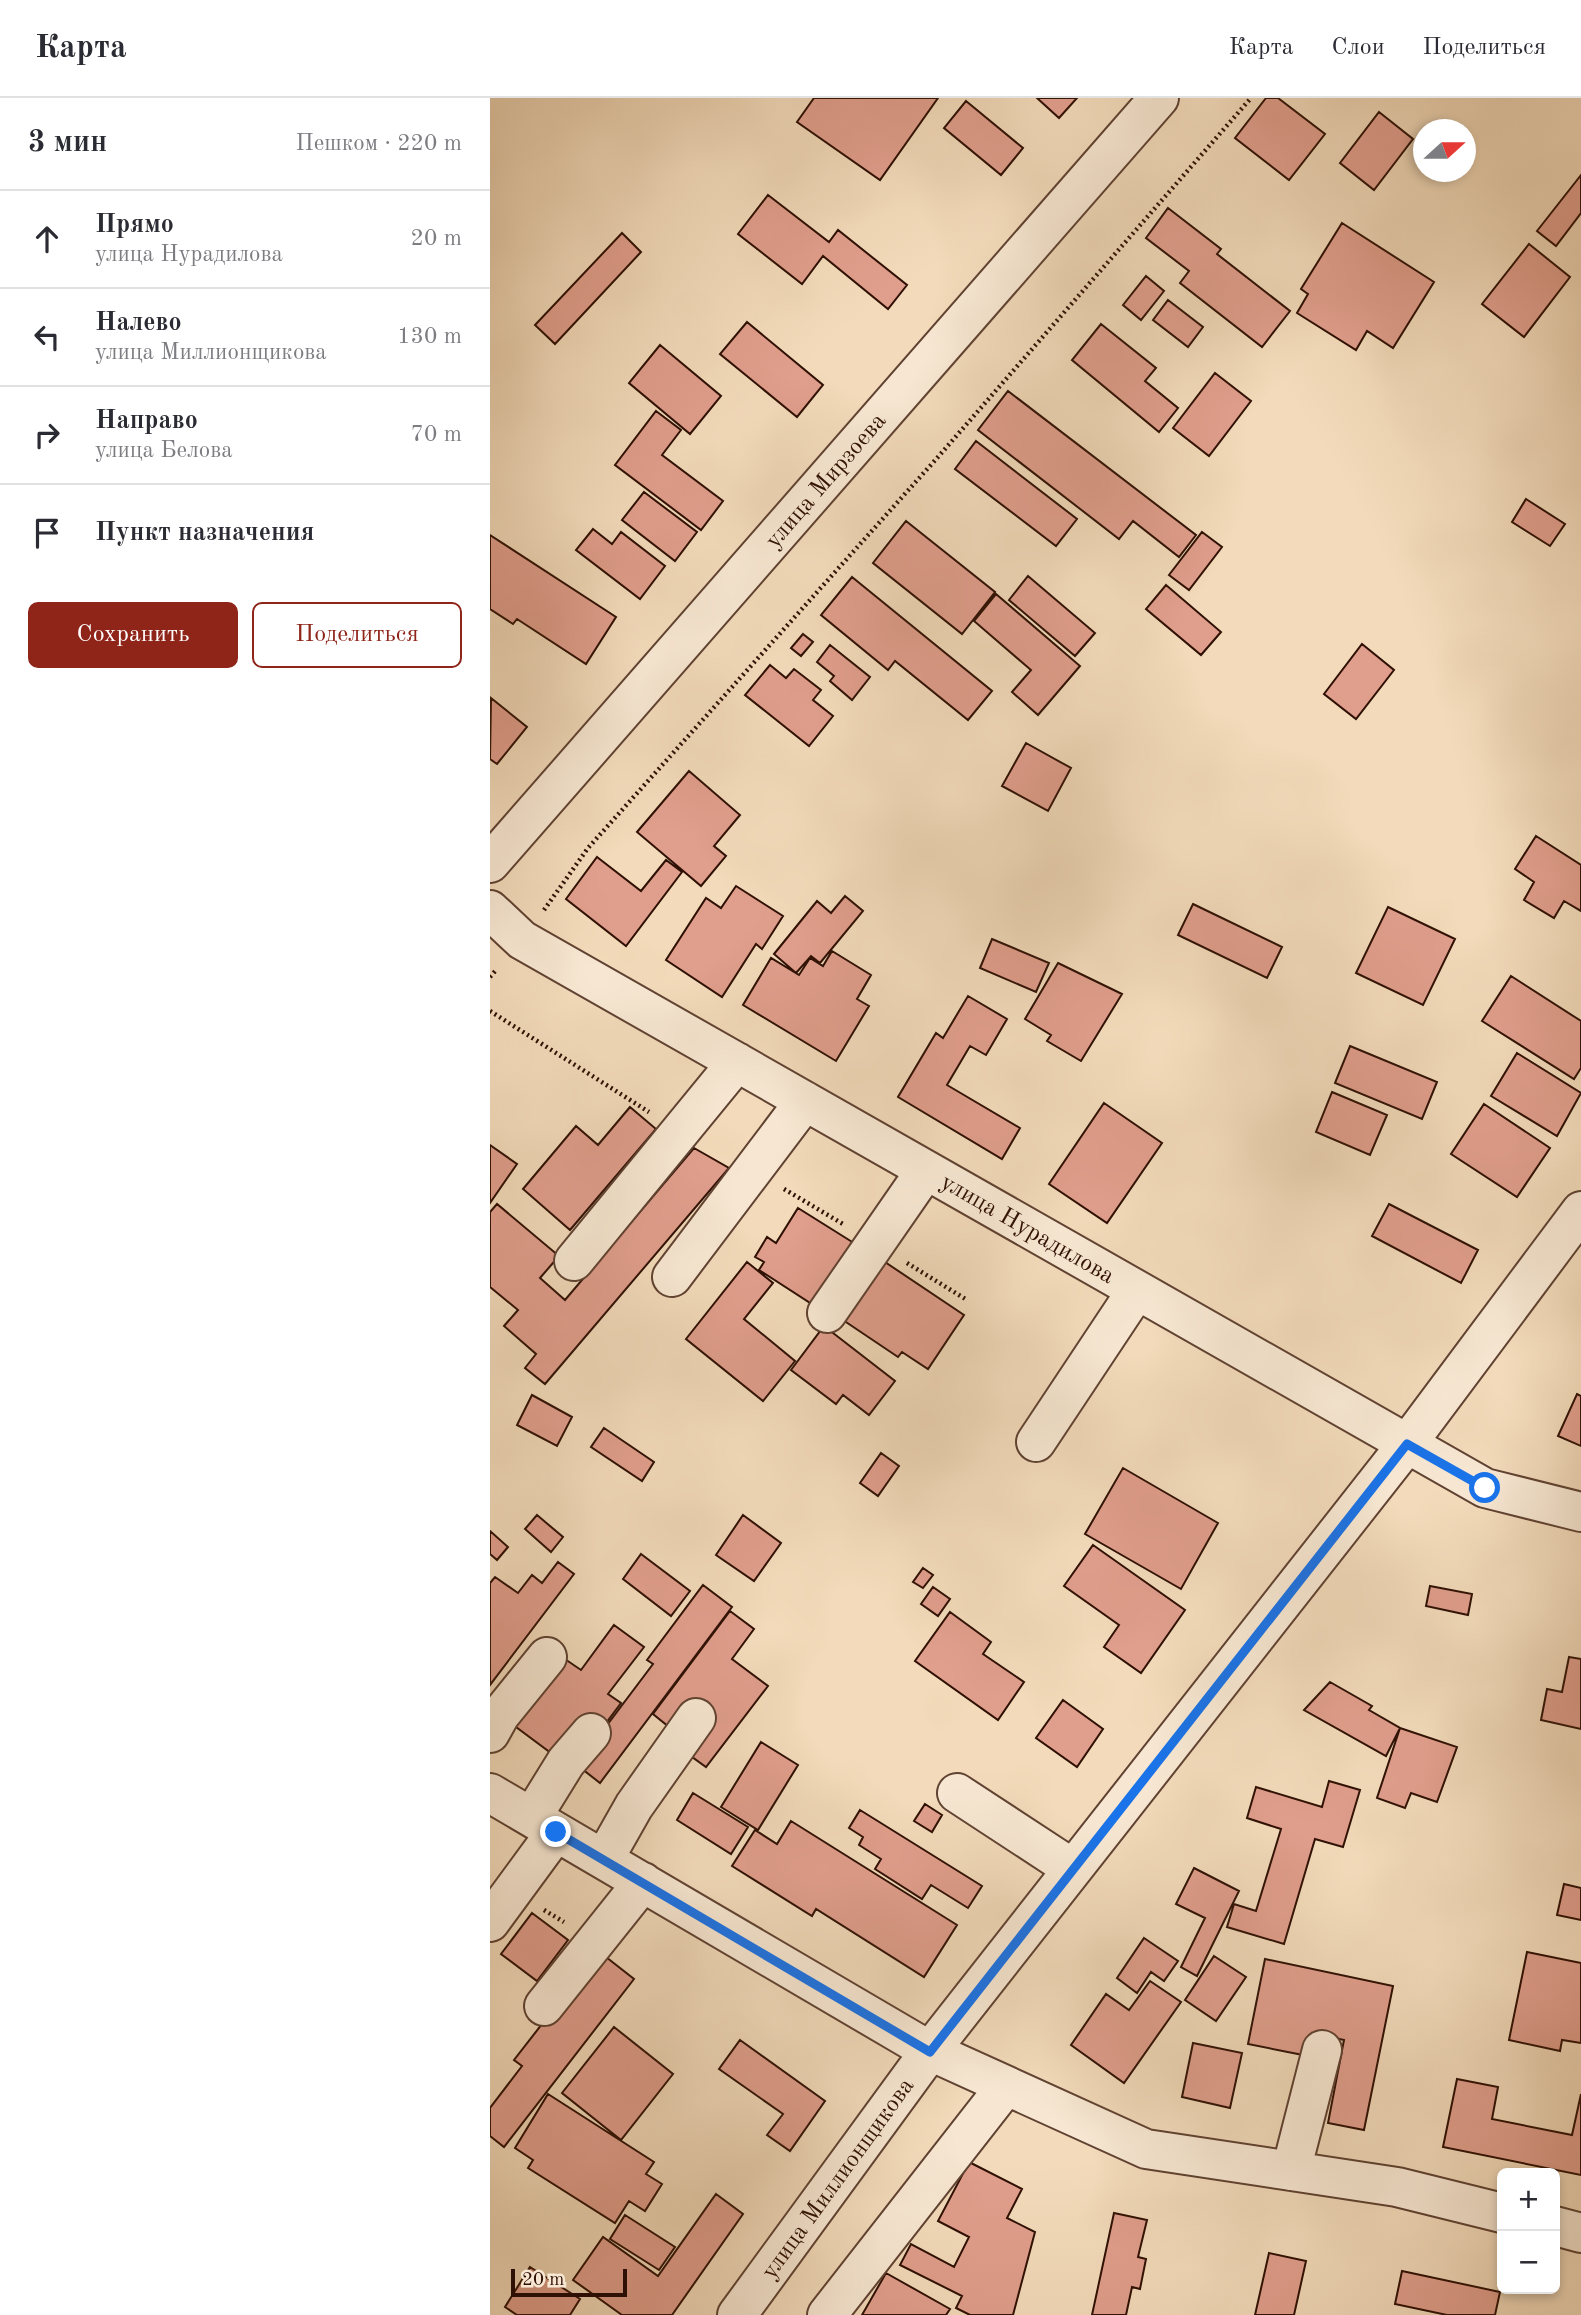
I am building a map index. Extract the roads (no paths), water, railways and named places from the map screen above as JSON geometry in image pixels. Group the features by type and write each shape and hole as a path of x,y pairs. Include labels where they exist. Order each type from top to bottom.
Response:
{"street":[{"name":"улица Мирзоева","path":"490,863 1159,98"},
{"name":"улица Нурадилова","path":"490,910 522,940 1485,1488 1581,1512"},
{"path":"574,1261 737,1062"},
{"path":"671,1277 805,1101"},
{"path":"827,1313 926,1170"},
{"name":"улица Миллионщикова","path":"737,2315 930,2052 1407,1444 1581,1211"},
{"path":"1036,1442 1137,1290"},
{"path":"490,1733 500,1715 547,1657"},
{"path":"604,1860 634,1805 696,1718"},
{"path":"490,1922 514,1812 566,1762 591,1732"},
{"path":"957,1793 1073,1868"},
{"path":"514,1812 643,1882 930,2052 1146,2150 1397,2188 1497,2212"},
{"path":"544,2006 643,1882"},
{"path":"1290,2171 1322,2050"},
{"path":"827,2315 1006,2086"},
{"path":"1560,2227 1581,2233"}]}
